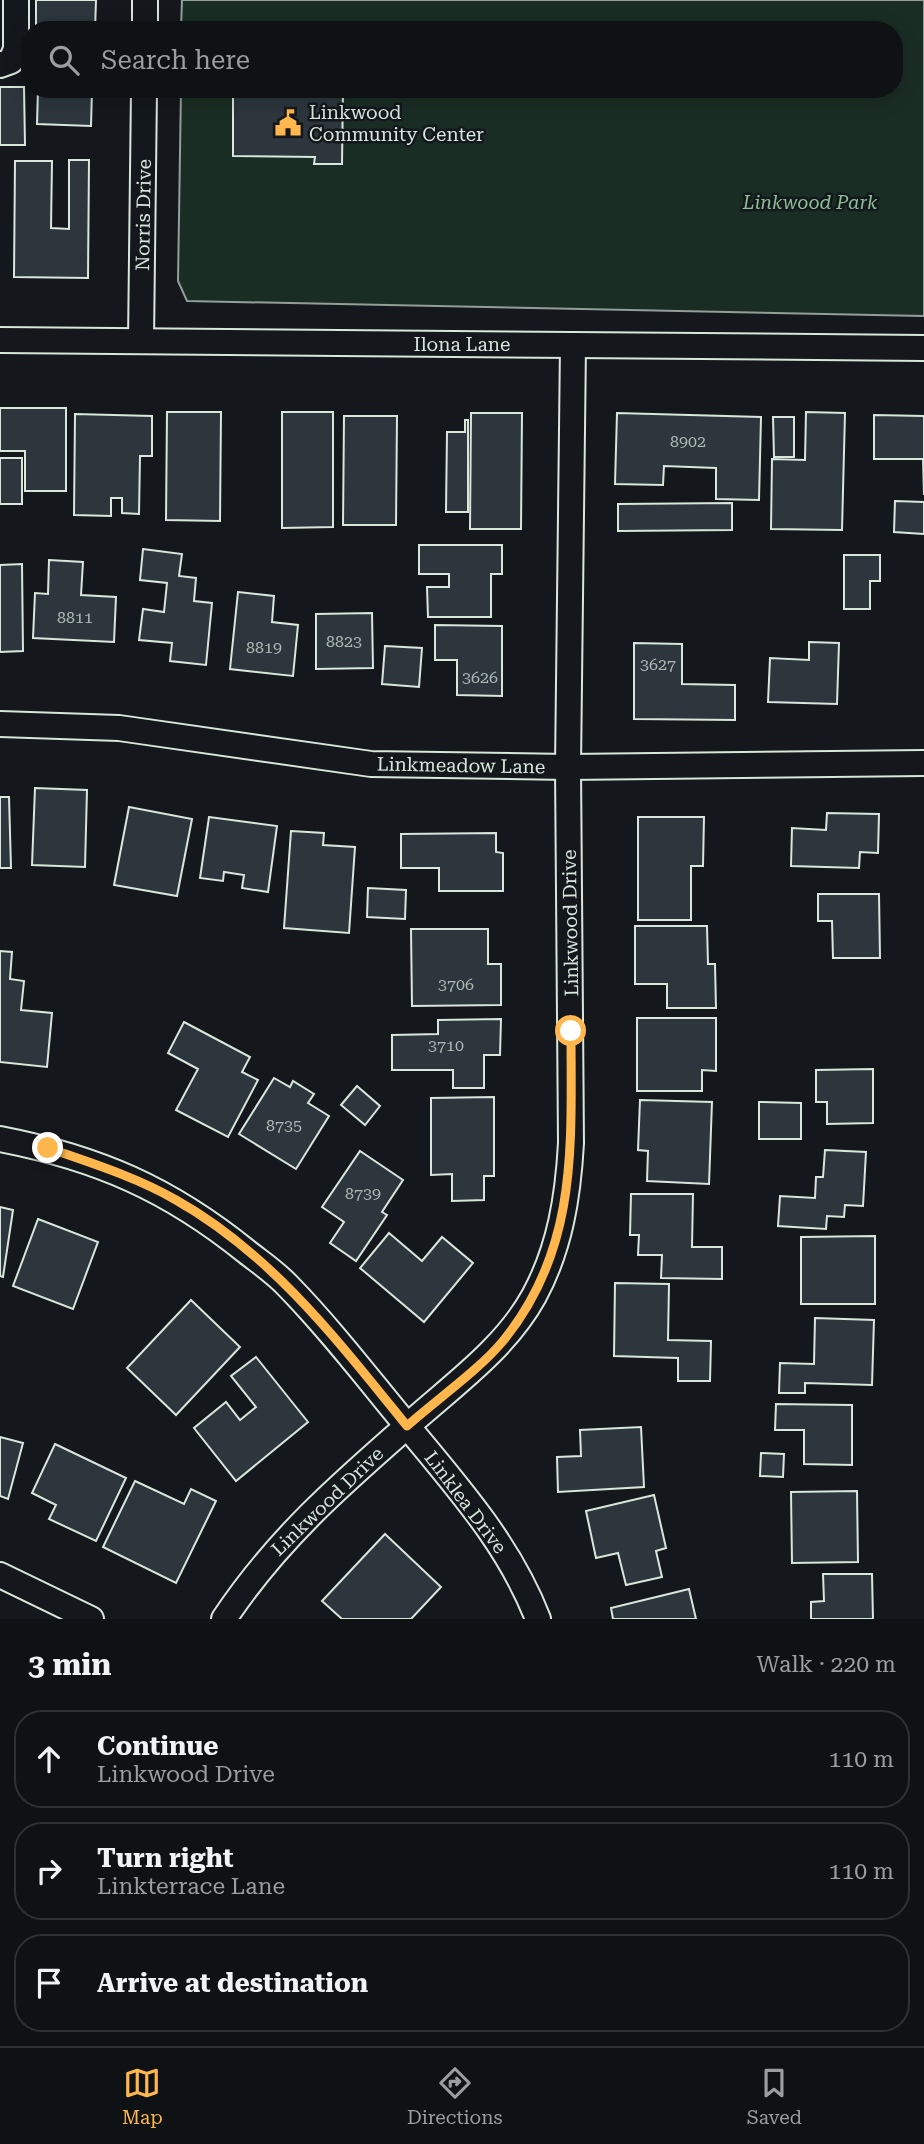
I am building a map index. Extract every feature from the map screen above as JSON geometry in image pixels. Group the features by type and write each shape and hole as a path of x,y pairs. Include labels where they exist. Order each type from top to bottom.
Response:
{"street":[{"path":"0,65 11,61 16,50 16,0"},
{"path":"145,0 145,21"},
{"name":"Norris Drive","path":"141,341 144,98"},
{"name":"Ilona Lane","path":"0,340 924,348"},
{"name":"Linkwood Drive","path":"224,1619 271,1554 304,1518 502,1343 533,1298 558,1240 568,1189 571,1143 568,768 573,345"},
{"name":"Linkmeadow Lane","path":"0,724 119,728 371,764 568,768 924,763"},
{"name":"Linklea Drive","path":"0,1139 48,1148 121,1173 188,1208 286,1283 499,1540 525,1586 538,1619"},
{"path":"0,1575 91,1619"}],"green space":[{"name":"Linkwood Park","path":"182,0 924,0 924,316 187,301 178,281 181,98 903,98 903,21 181,21"}],"building":[{"path":"36,0 96,0 95,21 36,21"},
{"path":"0,87 21,87 21,98 24,98 25,145 0,145"},
{"path":"38,98 92,98 91,126 37,124"},
{"name":"Linkwood Community Center","path":"233,98 343,98 342,164 314,164 315,157 233,156"},
{"path":"69,160 89,160 88,278 14,277 15,161 52,161 51,228 69,229"},
{"path":"0,408 66,408 66,491 25,491 25,451 0,451"},
{"path":"167,412 221,412 220,521 166,520"},
{"path":"282,412 333,412 333,527 282,528"},
{"path":"806,412 845,413 842,530 771,529 772,459 805,460"},
{"path":"471,413 522,413 521,529 470,529"},
{"path":"617,413 761,417 759,500 716,499 716,468 664,466 663,485 615,484"},
{"path":"75,414 152,416 152,456 140,456 139,514 122,513 122,498 111,498 111,516 74,515"},
{"path":"874,415 924,416 924,495 923,459 874,459"},
{"path":"344,416 397,416 396,525 343,525"},
{"path":"773,417 794,417 794,457 774,457"},
{"path":"465,420 468,420 468,512 446,512 447,432 465,432"},
{"path":"0,458 22,458 22,504 0,504"},
{"path":"895,501 924,502 924,534 894,532"},
{"path":"732,503 732,530 618,531 618,504"},
{"path":"419,545 502,545 502,574 491,574 491,617 428,617 427,587 449,587 449,574 419,574"},
{"path":"143,549 182,554 179,576 196,578 194,601 212,603 206,665 170,661 172,643 139,640 143,609 164,612 167,583 140,580"},
{"path":"844,555 880,555 880,581 870,581 870,609 844,609"},
{"path":"49,560 83,562 81,595 116,597 114,642 33,638 35,593 48,594"},
{"path":"22,564 23,651 0,652 0,565"},
{"path":"238,592 274,596 272,622 298,625 293,676 230,669"},
{"path":"372,613 373,668 316,669 316,614"},
{"path":"435,625 502,626 502,696 457,695 457,660 435,660"},
{"path":"809,642 839,643 837,704 768,702 770,658 809,660"},
{"path":"634,643 682,644 682,684 735,685 735,720 634,719"},
{"path":"385,646 422,648 419,687 382,684"},
{"path":"35,788 87,790 85,867 32,865"},
{"path":"0,797 9,797 11,868 0,868"},
{"path":"129,807 192,819 177,896 114,885"},
{"path":"827,813 879,814 878,853 860,852 859,868 791,866 792,828 826,830"},
{"path":"209,817 277,826 268,892 242,888 244,875 224,872 223,881 200,878"},
{"path":"638,817 704,817 703,866 691,866 691,920 638,920"},
{"path":"291,831 324,833 323,845 355,847 349,933 284,928"},
{"path":"496,833 496,852 503,853 503,891 439,891 439,868 401,868 401,834"},
{"path":"368,888 406,890 405,919 367,917"},
{"path":"818,894 879,894 880,958 833,958 832,921 818,921"},
{"path":"635,926 707,926 708,964 715,964 716,1008 667,1008 667,984 635,984"},
{"path":"411,929 488,929 488,964 501,964 501,1005 412,1006"},
{"path":"0,951 12,952 10,979 24,981 21,1010 52,1013 47,1067 0,1062"},
{"path":"637,1018 716,1018 716,1071 702,1070 702,1091 637,1091"},
{"path":"501,1019 500,1055 484,1055 484,1088 453,1088 453,1070 392,1070 392,1035 438,1034 438,1020"},
{"path":"184,1022 250,1057 242,1072 258,1080 228,1137 176,1110 198,1069 168,1053"},
{"path":"873,1069 873,1123 827,1124 827,1102 816,1102 816,1070"},
{"path":"274,1078 290,1087 293,1081 314,1094 308,1103 329,1116 296,1169 239,1134"},
{"path":"357,1086 380,1106 365,1125 341,1105"},
{"path":"494,1097 494,1176 484,1176 484,1200 452,1201 452,1174 431,1175 431,1098"},
{"path":"640,1100 712,1102 709,1184 647,1181 648,1151 638,1150"},
{"path":"759,1102 801,1103 801,1139 759,1139"},
{"path":"825,1150 866,1152 863,1206 845,1205 844,1217 827,1216 826,1229 778,1226 780,1196 815,1198 816,1177 823,1177"},
{"path":"360,1151 403,1180 382,1212 387,1215 356,1261 330,1243 344,1222 322,1207"},
{"path":"631,1194 693,1194 692,1247 722,1247 722,1279 661,1278 662,1255 638,1255 639,1235 630,1235"},
{"path":"0,1207 13,1210 3,1277 0,1276"},
{"path":"38,1219 98,1242 73,1309 13,1286"},
{"path":"389,1233 422,1261 442,1237 473,1263 424,1322 360,1268"},
{"path":"875,1236 875,1304 801,1304 801,1237"},
{"path":"615,1283 669,1284 668,1340 711,1341 710,1381 678,1381 678,1358 614,1356"},
{"path":"191,1300 240,1347 176,1415 127,1368"},
{"path":"815,1318 874,1320 872,1385 805,1383 805,1393 779,1393 780,1363 814,1364"},
{"path":"256,1357 308,1422 236,1481 194,1428 226,1402 240,1420 256,1407 231,1376"},
{"path":"776,1404 852,1405 852,1465 804,1464 804,1430 775,1430"},
{"path":"641,1427 644,1487 558,1492 557,1457 581,1456 580,1430"},
{"path":"0,1437 23,1443 8,1499 0,1496"},
{"path":"55,1444 126,1478 96,1541 49,1519 56,1505 32,1493"},
{"path":"761,1453 784,1454 783,1477 760,1476"},
{"path":"135,1481 184,1504 191,1489 216,1501 176,1583 103,1547"},
{"path":"857,1491 858,1562 792,1563 791,1492"},
{"path":"654,1495 666,1548 656,1551 662,1577 626,1585 618,1553 596,1558 586,1511"},
{"path":"385,1534 441,1587 411,1619 342,1619 322,1601"},
{"path":"823,1574 872,1574 873,1619 811,1619 811,1602 824,1601"},
{"path":"689,1589 696,1619 613,1619 611,1608"}],"place":[{"name":"Linkwood Community Center","path":"288,123"}],"route":[{"path":"48,1148 121,1173 177,1200 230,1238 286,1283 338,1340 407,1426 502,1343 533,1298 545,1272 558,1240 568,1189 571,1143 571,1031"}]}
